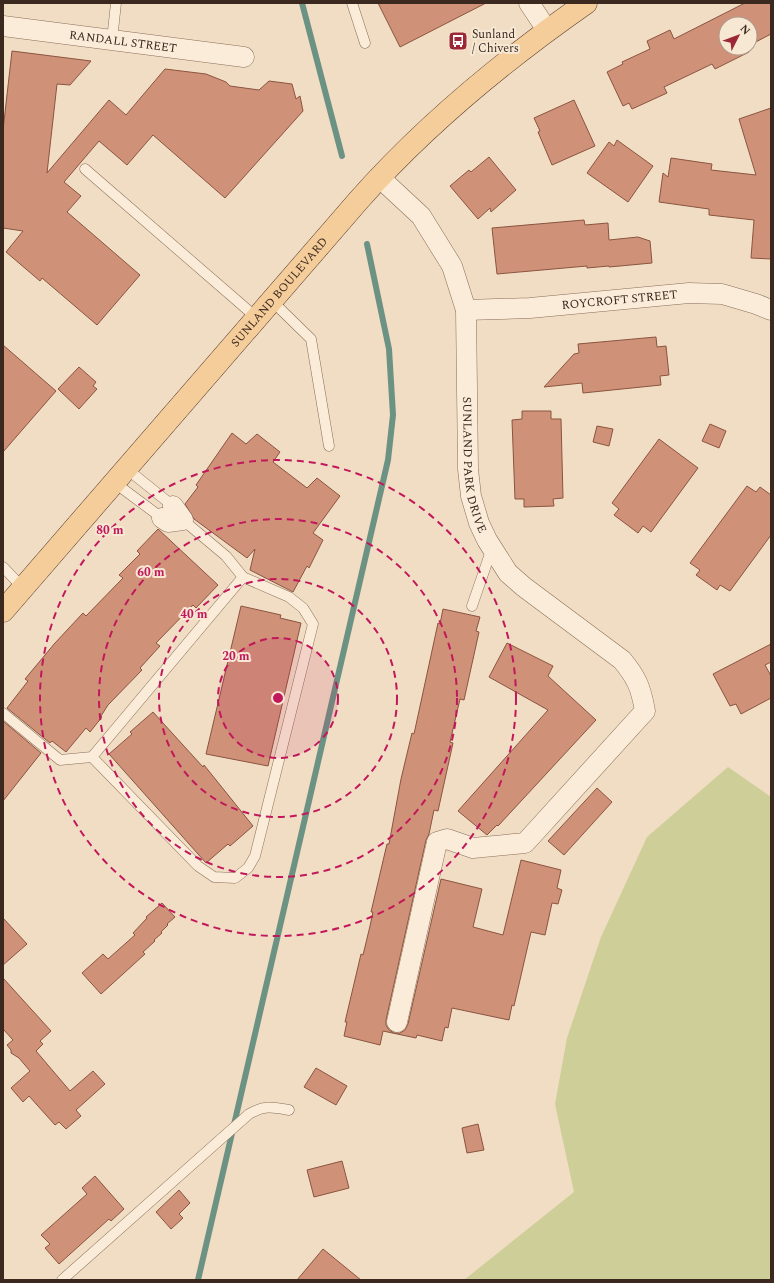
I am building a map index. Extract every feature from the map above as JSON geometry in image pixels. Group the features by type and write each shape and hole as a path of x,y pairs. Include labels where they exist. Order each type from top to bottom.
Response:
{"main road":[{"name":"SUNLAND BOULEVARD","path":"3,611 379,177 452,106 547,30 586,3"}],"street":[{"path":"529,3 547,30"},
{"name":"RANDALL STREET","path":"3,26 244,57"},
{"name":"SUNLAND PARK DRIVE","path":"379,177 421,216 452,266 466,310 468,469 472,496 479,523 492,548 508,573 524,587 622,660 632,672 640,687 645,711 525,844 473,848 447,839 437,842 396,1022"},
{"name":"ROYCROFT STREET","path":"466,310 530,308 689,293 722,294 771,310"}],"lane":[{"path":"112,40 116,3"},
{"path":"352,3 365,43"},
{"path":"85,169 257,318"},
{"path":"272,301 312,339 329,446"},
{"path":"92,757 198,866 214,877 235,878 248,868 255,856 313,624 303,608 289,597 243,577 226,556 121,476"},
{"path":"121,476 173,515"},
{"path":"472,606 492,548"},
{"path":"3,567 23,588"},
{"path":"3,713 60,760 92,757 243,577"},
{"path":"62,1280 249,1114 261,1108 268,1107 289,1110"}],"green space":[{"path":"728,767 771,797 771,1280 464,1280 574,1192 555,1104 567,1038 601,937 647,837"}],"building":[{"path":"378,3 486,3 400,47"},
{"path":"745,3 771,3 771,34 758,41 758,16 719,16"},
{"path":"718,17 718,56 741,56 715,69 712,64 664,87 667,93 632,109 629,103 623,106 607,72 623,64 622,62 650,49 647,41 670,30 674,39"},
{"path":"12,51 91,61 70,85 57,84 47,173 109,100 126,115 165,69 206,74 226,82 230,86 259,90 269,81 292,84 296,99 300,96 303,111 225,198 153,135 127,165 99,141 64,182 81,196 67,212 140,275 97,325 42,278 40,281 6,252 23,231 3,228 3,130"},
{"path":"574,100 595,146 552,165 538,132 540,131 534,118"},
{"path":"771,108 771,259 751,258 754,220 709,215 709,209 659,202 663,173 668,177 671,158 712,164 711,170 756,175 739,119"},
{"path":"617,140 653,166 628,202 587,173 609,142 614,146"},
{"path":"489,157 516,190 491,212 490,208 478,219 450,186 469,170 471,172"},
{"path":"584,220 585,225 608,223 609,240 638,237 650,241 652,263 609,267 587,268 587,266 497,274 492,228"},
{"path":"656,337 657,347 666,346 669,375 660,376 661,385 583,393 582,383 544,387 574,354 579,353 578,344"},
{"path":"3,345 56,391 3,452"},
{"path":"79,367 96,382 93,386 97,389 79,409 58,389"},
{"path":"522,411 551,411 551,419 561,419 563,498 553,499 554,506 524,507 524,499 515,499 512,420 522,419"},
{"path":"710,424 726,431 719,448 702,441"},
{"path":"597,426 613,429 609,446 593,442"},
{"path":"232,433 246,444 257,434 280,452 273,462 307,488 317,478 340,496 313,533 323,540 309,568 307,566 293,592 250,570 255,549 247,558 194,519 185,504 198,487 196,485"},
{"path":"659,439 698,468 651,532 643,526 638,533 614,515 619,509 612,503"},
{"path":"747,486 756,492 760,487 771,495 771,535 730,591 720,585 717,590 696,575 700,570 690,563"},
{"path":"158,529 218,585 196,608 193,605 156,643 160,646 140,668 142,670 108,705 101,716 102,717 90,732 86,728 66,752 52,741 50,743 7,708 28,681 25,679 55,643 83,613 86,616 123,578 119,575 140,554 137,551"},
{"path":"241,606 281,615 280,618 301,623 268,766 206,754"},
{"path":"443,609 480,617 476,631 479,632 464,700 460,699 450,742 453,743 438,811 434,810 429,834 426,840 386,1020 386,1025 389,1030 394,1033 400,1033 405,1030 408,1024 441,879 482,889 473,927 503,935 521,860 561,870 557,888 562,890 558,904 552,903 545,935 531,932 514,1006 512,1005 509,1020 452,1008 448,1028 445,1027 442,1041 417,1035 416,1038 383,1031 380,1045 344,1036 347,1022 345,1022 361,954 363,955 370,926 373,912 371,912 387,844 389,844 401,779 412,733 414,734 438,623 440,624"},
{"path":"507,643 553,666 548,676 596,720 498,826 497,825 487,835 458,811 548,710 489,677"},
{"path":"771,644 771,662 765,665 771,676 771,698 741,714 736,704 730,706 713,674"},
{"path":"153,712 203,767 204,765 253,826 230,846 228,844 206,863 109,754 132,734 130,732"},
{"path":"3,721 41,753 3,801"},
{"path":"597,788 612,802 564,855 548,841"},
{"path":"162,903 175,917 167,924 168,925 161,932 162,933 154,940 155,941 143,952 145,954 101,994 82,973 103,954 108,959 135,935 133,933 147,918 146,917"},
{"path":"3,918 27,944 3,965"},
{"path":"3,978 51,1031 40,1041 43,1044 36,1051 70,1091 93,1071 105,1084 76,1110 81,1116 66,1129 59,1122 55,1125 29,1096 23,1102 11,1088 30,1071 19,1058 11,1053 11,1050 7,1045 13,1040 3,1029"},
{"path":"316,1068 347,1086 336,1105 304,1087"},
{"path":"478,1124 484,1150 467,1153 462,1128"},
{"path":"342,1161 349,1188 314,1197 307,1170"},
{"path":"95,1176 124,1209 111,1221 109,1219 59,1264 45,1248 50,1244 41,1235 87,1194 82,1188"},
{"path":"179,1190 190,1203 179,1214 183,1218 171,1229 156,1212"},
{"path":"323,1249 361,1280 297,1280"}],"waterway":[{"path":"302,3 342,156"},
{"path":"198,1280 388,460 393,415 389,349 367,244"}],"place":[{"name":"Sunland / Chivers","path":"458,41"}]}
